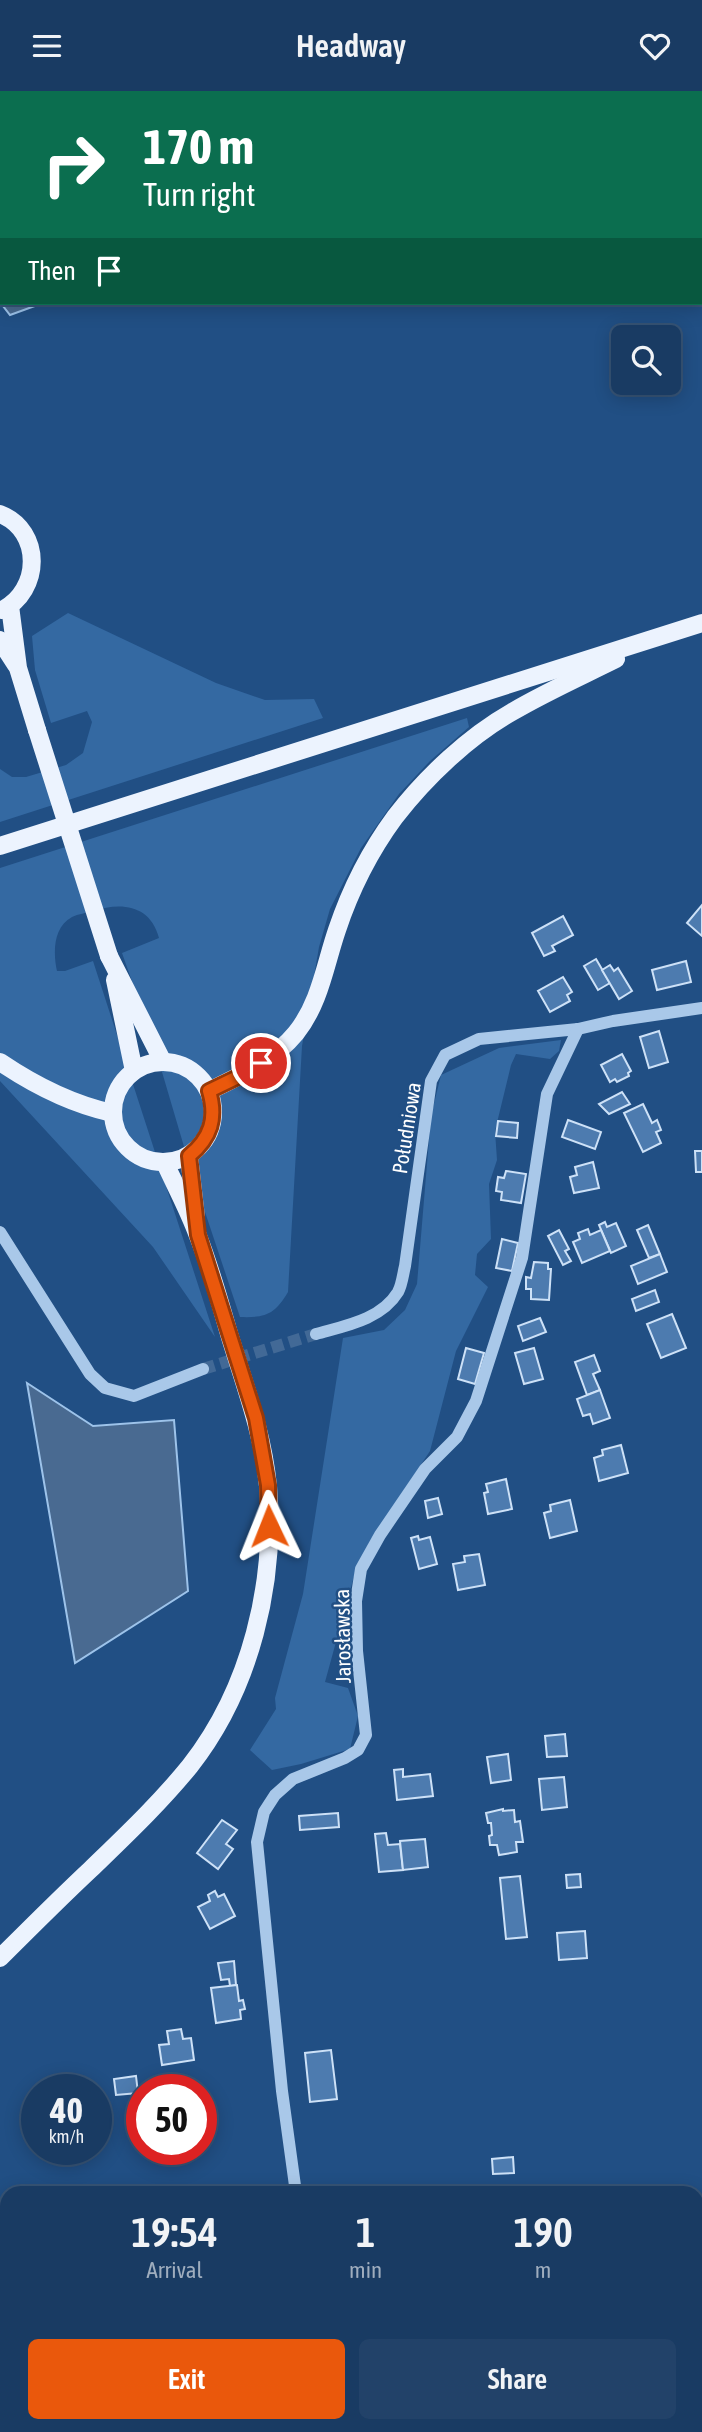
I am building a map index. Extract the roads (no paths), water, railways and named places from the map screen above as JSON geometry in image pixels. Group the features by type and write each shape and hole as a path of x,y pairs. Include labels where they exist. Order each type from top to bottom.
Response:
{"main road":[{"path":"0,514 21,528 30,543 33,561 31,578 23,594 5,608 18,668 110,956 134,1070"},
{"path":"0,846 702,622"},
{"path":"209,1091 246,1073 276,1052 296,1033 312,1008 348,901 369,858 395,817 432,776 475,737 511,712 673,632"},
{"path":"0,640 18,668"},
{"path":"110,956 163,1062"},
{"path":"0,1062 56,1094 89,1108 112,1113"},
{"path":"163,1062 185,1067 195,1073 209,1091 213,1120 209,1134 201,1146 178,1161 165,1163 145,1160 128,1150 116,1133 112,1113 116,1094 134,1070 163,1062"},
{"path":"189,1156 198,1235"},
{"path":"0,1958 153,1808 191,1764 224,1711 251,1645 267,1569 269,1526 266,1474 256,1418 198,1235 165,1163"}],"street":[{"name":"Południowa","path":"316,1334 359,1322 384,1308 398,1291 405,1266 431,1081 445,1055 479,1039 578,1029 612,1021 702,1008"},
{"name":"Jarosławska","path":"295,2186 282,2091 257,1842 264,1812 275,1795 293,1779 359,1750 366,1735 357,1651 356,1601 362,1569 380,1535 425,1469 457,1437 476,1401 522,1258 547,1094 578,1029"},
{"path":"0,1232 90,1374 104,1388 134,1396 203,1369"}],"tunnel":[{"path":"203,1369 316,1334"}]}
